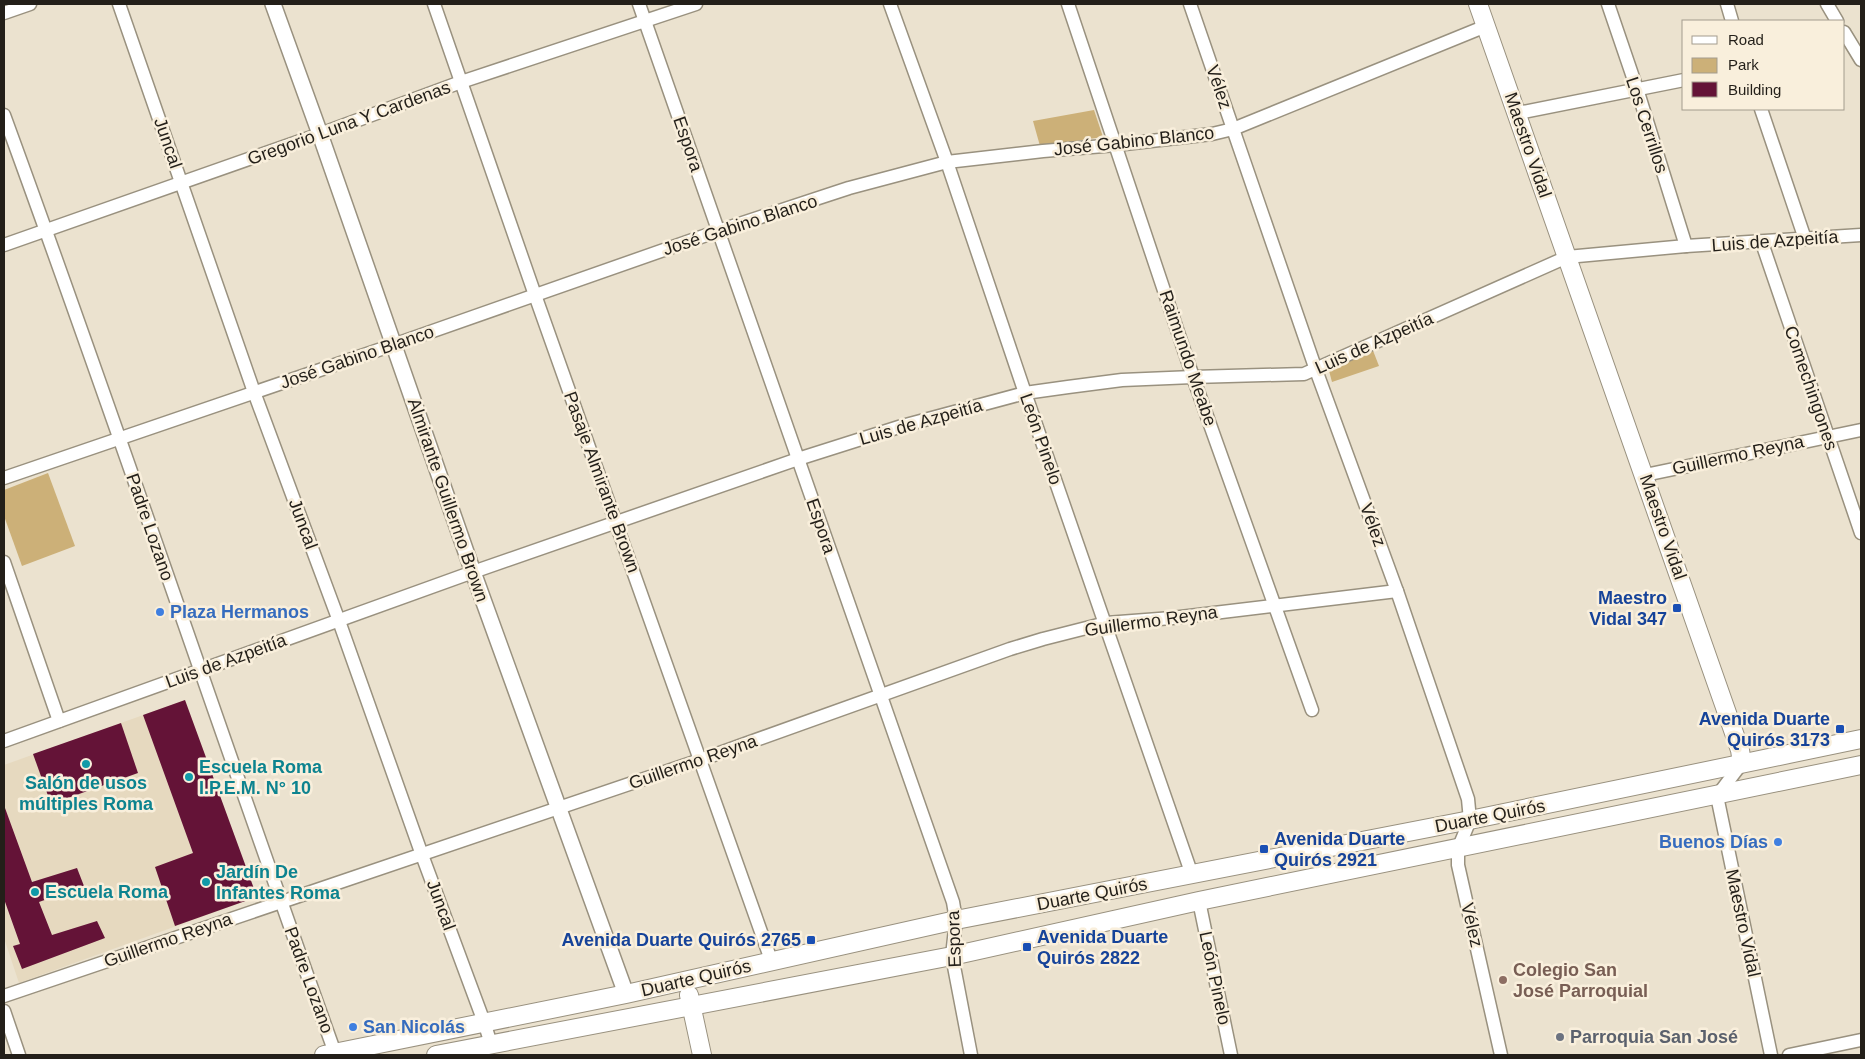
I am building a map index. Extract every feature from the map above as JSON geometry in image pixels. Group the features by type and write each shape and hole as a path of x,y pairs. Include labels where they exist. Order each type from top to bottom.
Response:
{"main road":[{"name":"Maestro Vidal","path":"1478,4 1645,476 1740,750 1742,762"},
{"name":"Duarte Quirós","path":"330,1054 626,994 956,920 1470,820 1742,762 1861,739"},
{"name":"Duarte Quirós","path":"436,1055 952,956 1199,901 1861,766"},
{"path":"686,980 702,1055"}],"street":[{"path":"4,13 30,4"},
{"name":"Juncal","path":"118,4 254,392 339,621 491,1044"},
{"name":"Almirante Guillermo Brown","path":"273,4 473,572 626,994"},
{"name":"Pasaje Almirante Brown","path":"434,4 534,295 772,960"},
{"name":"Espora","path":"639,4 953,902 956,920 952,956 971,1055"},
{"name":"Gregorio Luna Y Cardenas","path":"4,245 320,134 461,82 696,4"},
{"name":"León Pinelo","path":"890,4 947,162 1192,875"},
{"name":"Raimundo Meabe","path":"1068,4 1193,377 1312,710"},
{"name":"Vélez","path":"1190,4 1316,370 1397,591 1468,799 1470,820 1458,849 1458,865 1501,1055"},
{"name":"Los Cerrillos","path":"1608,4 1637,89 1686,246"},
{"path":"1727,4 1732,20"},
{"path":"1827,4 1837,20"},
{"name":"José Gabino Blanco","path":"4,478 394,345 718,231 849,188 947,162 1212,134 1233,129 1486,26"},
{"path":"1847,45 1861,60"},
{"path":"1518,113 1682,80"},
{"path":"1761,110 1805,239"},
{"name":"Padre Lozano","path":"4,115 46,229 281,903 330,1054"},
{"name":"Luis de Azpeitía","path":"4,741 473,572 798,459 902,426 1025,393 1122,380 1296,375 1316,370 1567,257 1686,246 1762,243 1861,235"},
{"name":"Comechingones","path":"1762,243 1861,533"},
{"name":"Guillermo Reyna","path":"1645,476 1861,430"},
{"path":"4,562 59,721"},
{"name":"Guillermo Reyna","path":"4,996 700,760 1043,638 1106,623 1172,618 1397,591"},
{"path":"1717,796 1742,762"},
{"name":"Maestro Vidal","path":"1717,796 1771,1055"},
{"name":"León Pinelo","path":"1199,901 1231,1055"},
{"path":"4,1011 19,1055"},
{"path":"1789,1055 1861,1040"}],"shaded area":[{"path":"185,700 257,897 19,983 4,938 4,765"}],"green space":[{"path":"1094,110 1103,137 1040,146 1033,121"},
{"path":"1372,348 1379,366 1332,382 1328,367"},
{"path":"48,473 75,546 22,566 4,516 4,490"}],"building":[{"path":"185,700 257,897 175,926 155,867 193,853 143,715"},
{"name":"Salón de usos múltiples Roma","path":"121,723 138,773 51,804 33,754"},
{"name":"Escuela Roma","path":"5,808 32,882 77,868 84,886 39,902 52,935 97,921 105,938 22,969 13,946 20,944 4,899"}],"place":[{"name":"Maestro Vidal 347","path":"1677,608"},
{"name":"Plaza Hermanos","path":"160,612"},
{"name":"Avenida Duarte Quirós 3173","path":"1840,729"},
{"name":"Salón de usos múltiples Roma","path":"86,764"},
{"name":"Escuela Roma I.P.E.M. N° 10","path":"189,777"},
{"name":"Buenos Días","path":"1778,842"},
{"name":"Avenida Duarte Quirós 2921","path":"1264,849"},
{"name":"Jardín De Infantes Roma","path":"206,882"},
{"name":"Escuela Roma","path":"35,892"},
{"name":"Avenida Duarte Quirós 2765","path":"811,940"},
{"name":"Avenida Duarte Quirós 2822","path":"1027,947"},
{"name":"Colegio San José Parroquial","path":"1503,980"},
{"name":"San Nicolás","path":"353,1027"},
{"name":"Parroquia San José","path":"1560,1037"}]}
